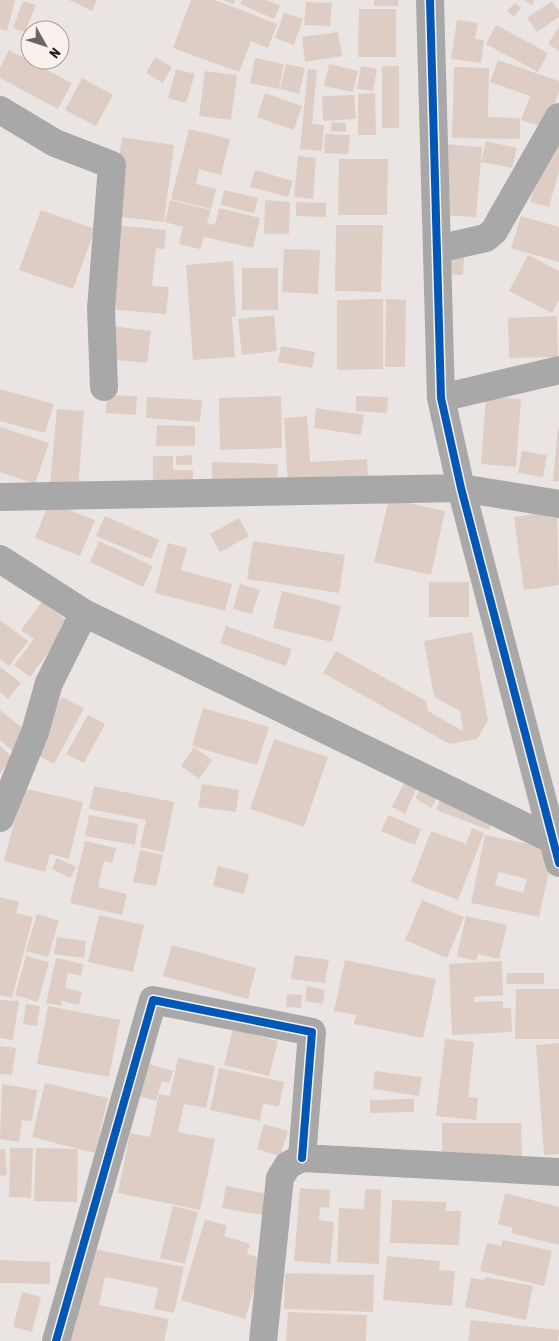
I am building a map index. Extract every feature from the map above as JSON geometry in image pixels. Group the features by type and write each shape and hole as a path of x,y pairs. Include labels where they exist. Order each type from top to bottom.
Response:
{"street":[{"path":"430,0 441,398 461,488 556,848"},
{"path":"0,110 55,143 112,165 101,309 104,387"},
{"path":"437,249 486,238 494,231 559,117"},
{"path":"441,398 559,370"},
{"path":"0,497 461,488 559,504"},
{"path":"0,559 84,613 556,848"},
{"path":"0,818 35,732 49,683 84,613"},
{"path":"56,1341 153,1000 312,1032 302,1158"},
{"path":"263,1341 280,1178 288,1165 302,1158 559,1172"}],"building":[{"path":"0,0 15,0 7,31 0,29"},
{"path":"69,0 97,0 92,11"},
{"path":"191,0 215,0 277,24 268,48 251,41 239,72 173,48"},
{"path":"223,0 235,0 233,4"},
{"path":"242,0 267,0 280,6 274,19 240,4"},
{"path":"374,0 398,0 398,6 374,6"},
{"path":"524,0 535,0 532,5"},
{"path":"23,1 36,5 30,20 20,20 20,30 13,28"},
{"path":"552,1 559,11 559,17 537,32 527,18"},
{"path":"306,2 332,3 330,26 304,25"},
{"path":"515,3 521,8 514,17 507,11"},
{"path":"359,9 396,9 396,57 358,57"},
{"path":"284,13 303,19 294,45 275,38"},
{"path":"457,20 478,23 475,39 484,40 481,63 451,59"},
{"path":"496,25 548,53 538,72 486,44"},
{"path":"559,27 559,51 548,44"},
{"path":"338,32 342,56 305,62 302,37"},
{"path":"9,50 20,56 20,70 47,70 72,83 58,109 0,78 0,68"},
{"path":"155,57 172,67 163,83 146,73"},
{"path":"255,58 284,64 279,89 250,83"},
{"path":"498,60 559,81 559,91 546,128 521,120 530,96 490,82"},
{"path":"286,64 305,68 299,94 280,89"},
{"path":"329,64 358,71 353,92 324,86"},
{"path":"361,66 377,69 373,91 357,89"},
{"path":"382,66 399,66 399,128 382,128"},
{"path":"454,67 489,68 488,117 520,118 520,139 452,138"},
{"path":"176,69 195,74 186,103 168,98"},
{"path":"308,69 317,70 312,124 324,125 322,151 300,149"},
{"path":"205,71 237,75 231,120 199,116"},
{"path":"82,78 113,95 96,126 65,110"},
{"path":"265,93 302,106 294,130 257,117"},
{"path":"375,93 376,135 358,135 358,94"},
{"path":"354,95 356,119 323,121 322,96"},
{"path":"332,122 346,123 346,132 331,131"},
{"path":"189,129 230,139 221,175 199,169 196,184 216,189 211,209 171,199"},
{"path":"325,134 350,135 348,154 324,153"},
{"path":"122,137 174,145 164,222 112,216"},
{"path":"486,141 517,148 512,168 481,162"},
{"path":"547,141 559,145 559,171 549,207 530,202"},
{"path":"445,144 482,147 476,217 440,215"},
{"path":"298,156 316,158 313,199 294,197"},
{"path":"339,159 388,159 387,215 338,215"},
{"path":"255,170 293,181 288,197 250,187"},
{"path":"224,190 258,198 254,213 221,205"},
{"path":"170,200 211,210 207,223 215,225 219,208 260,218 253,248 204,237 200,249 179,244 183,227 165,222"},
{"path":"265,200 290,202 289,234 264,234"},
{"path":"296,202 326,203 326,217 296,216"},
{"path":"41,210 95,229 73,289 19,270"},
{"path":"521,216 559,227 559,262 511,248"},
{"path":"114,225 166,230 164,249 156,248 152,286 169,287 166,314 106,309"},
{"path":"336,225 383,225 381,292 335,291"},
{"path":"284,249 320,250 318,294 282,292"},
{"path":"446,254 464,256 463,275 445,274"},
{"path":"528,255 559,271 559,299 552,313 509,291"},
{"path":"233,261 236,317 232,317 235,357 193,360 186,265"},
{"path":"242,268 278,268 278,310 242,310"},
{"path":"383,299 383,369 337,370 337,300"},
{"path":"386,299 406,300 405,367 385,367"},
{"path":"274,315 277,351 242,355 238,319"},
{"path":"557,316 558,357 509,358 508,318"},
{"path":"112,326 151,331 147,363 108,359"},
{"path":"281,346 315,352 312,368 278,362"},
{"path":"0,389 54,404 45,433 0,421"},
{"path":"107,395 137,396 136,415 106,413"},
{"path":"281,396 282,448 220,450 219,398"},
{"path":"356,396 388,397 387,413 356,411"},
{"path":"147,397 202,400 200,422 146,418"},
{"path":"486,397 521,399 516,467 481,464"},
{"path":"316,408 364,415 361,435 314,428"},
{"path":"57,409 84,411 78,489 50,486"},
{"path":"307,416 310,462 367,459 368,482 288,487 284,418"},
{"path":"157,425 195,426 195,446 156,446"},
{"path":"0,427 49,443 35,484 0,472"},
{"path":"558,427 559,481 553,481"},
{"path":"522,451 547,455 543,477 518,473"},
{"path":"192,455 192,465 176,465 176,456"},
{"path":"153,456 173,456 173,470 193,470 193,491 153,491"},
{"path":"212,462 278,464 277,486 212,484"},
{"path":"389,499 445,511 431,575 374,562"},
{"path":"49,502 95,520 80,556 35,538"},
{"path":"557,511 559,585 524,590 514,517"},
{"path":"105,516 159,540 151,559 96,536"},
{"path":"239,518 249,536 220,552 210,534"},
{"path":"99,541 153,566 143,587 90,562"},
{"path":"253,541 345,555 339,593 247,579"},
{"path":"168,543 187,548 181,570 232,584 225,611 155,593"},
{"path":"429,582 469,582 469,617 429,617"},
{"path":"240,584 260,590 252,614 233,609"},
{"path":"282,591 341,606 332,642 273,628"},
{"path":"42,602 70,623 30,677 14,665 34,639 21,630"},
{"path":"0,620 28,641 9,666 0,659"},
{"path":"226,626 292,649 286,666 220,643"},
{"path":"472,632 488,720 477,739 450,744 323,673 336,651 426,701 428,711 463,731 460,711 434,697 424,641"},
{"path":"0,667 21,683 8,699 0,692"},
{"path":"61,697 84,708 54,764 32,752"},
{"path":"203,708 269,727 257,765 192,746"},
{"path":"0,710 30,734 15,753 0,740"},
{"path":"88,715 105,724 84,763 66,754"},
{"path":"274,739 328,757 304,827 250,809"},
{"path":"0,746 13,758 0,773"},
{"path":"194,747 212,760 199,779 181,766"},
{"path":"406,779 418,785 405,814 392,807"},
{"path":"202,784 239,790 236,812 198,807"},
{"path":"94,786 174,802 164,852 140,847 146,820 89,809"},
{"path":"422,786 438,796 431,808 415,798"},
{"path":"23,788 83,802 69,859 50,854 45,872 4,861"},
{"path":"441,798 494,818 489,830 436,810"},
{"path":"89,815 138,824 135,845 85,836"},
{"path":"388,815 421,829 415,845 381,831"},
{"path":"472,828 484,833 458,900 411,882 431,831 466,844"},
{"path":"485,835 554,849 539,917 471,903","holes":["499,872 527,879 523,893 495,885"]},
{"path":"85,841 116,848 112,863 104,861 98,887 127,894 122,915 70,903"},
{"path":"140,850 163,855 156,886 133,882"},
{"path":"57,858 76,867 70,878 52,869"},
{"path":"218,866 249,874 244,894 213,886"},
{"path":"0,897 19,902 16,913 33,917 12,998 0,995"},
{"path":"422,900 464,917 447,958 405,940"},
{"path":"37,914 59,921 48,957 26,951"},
{"path":"99,915 144,925 133,972 88,962"},
{"path":"466,916 507,925 499,959 478,954 476,961 457,956"},
{"path":"57,937 86,941 84,958 54,954"},
{"path":"172,945 256,968 248,999 163,976"},
{"path":"295,955 329,960 325,983 291,979"},
{"path":"26,956 49,962 38,1002 15,995"},
{"path":"56,958 84,964 81,976 68,973 65,988 82,992 79,1005 62,1001 61,1006 46,1003"},
{"path":"345,960 436,979 423,1038 354,1024 356,1015 334,1011"},
{"path":"502,961 503,995 474,997 474,1002 503,1001 503,1008 511,1008 512,1032 452,1035 449,964"},
{"path":"507,973 544,973 544,984 506,984"},
{"path":"307,986 325,990 323,1004 305,1001"},
{"path":"516,989 559,989 559,1039 515,1039"},
{"path":"287,994 302,995 301,1008 286,1007"},
{"path":"0,1000 19,1001 13,1040 0,1038"},
{"path":"26,1004 40,1006 37,1026 23,1024"},
{"path":"48,1006 120,1020 109,1077 37,1064"},
{"path":"233,1029 278,1041 269,1076 224,1065"},
{"path":"445,1039 474,1042 468,1097 478,1098 476,1120 436,1116"},
{"path":"559,1043 559,1154 544,1155 536,1045"},
{"path":"0,1046 16,1048 12,1075 0,1074"},
{"path":"178,1058 215,1066 206,1108 184,1104 178,1132 215,1139 200,1210 118,1193 130,1133 150,1137 159,1094 170,1096"},
{"path":"145,1063 173,1071 169,1083 162,1081 156,1101 136,1095"},
{"path":"219,1068 284,1082 279,1107 263,1103 260,1121 210,1110"},
{"path":"375,1071 422,1077 419,1096 373,1089"},
{"path":"45,1083 108,1098 95,1153 32,1137"},
{"path":"2,1084 37,1090 32,1121 22,1120 19,1142 0,1139"},
{"path":"414,1099 414,1112 370,1113 370,1100"},
{"path":"442,1123 521,1123 522,1157 442,1158"},
{"path":"264,1124 288,1131 280,1156 257,1149"},
{"path":"10,1148 33,1148 31,1198 9,1197"},
{"path":"36,1148 78,1149 77,1202 34,1201"},
{"path":"0,1149 5,1149 7,1175 0,1176"},
{"path":"226,1186 274,1195 270,1216 222,1208"},
{"path":"300,1188 330,1190 329,1208 320,1207 319,1220 334,1222 330,1264 294,1261"},
{"path":"365,1189 381,1190 379,1264 337,1262 339,1208 364,1209"},
{"path":"505,1193 559,1207 559,1245 511,1233 513,1228 498,1224"},
{"path":"392,1200 446,1202 446,1211 461,1211 459,1245 390,1243"},
{"path":"173,1206 198,1212 185,1264 160,1258"},
{"path":"205,1219 227,1226 224,1236 250,1244 247,1254 263,1259 245,1319 181,1300"},
{"path":"503,1240 552,1251 544,1286 480,1271 487,1243 501,1246"},
{"path":"88,1248 184,1267 174,1313 154,1309 158,1288 105,1277 99,1305 169,1319 164,1341 69,1341"},
{"path":"387,1256 440,1261 439,1270 455,1271 452,1306 383,1300"},
{"path":"0,1260 50,1262 50,1284 0,1283"},
{"path":"285,1273 374,1275 373,1312 284,1309"},
{"path":"485,1277 533,1286 526,1320 465,1307 471,1278 484,1280"},
{"path":"22,1292 41,1297 32,1332 13,1327"},
{"path":"288,1312 367,1315 366,1341 286,1341"},
{"path":"471,1320 559,1330 558,1341 468,1341"}],"cycle path":[{"path":"430,0 441,398 461,488 559,863"},
{"path":"56,1341 153,1000 312,1032 302,1158"}]}
